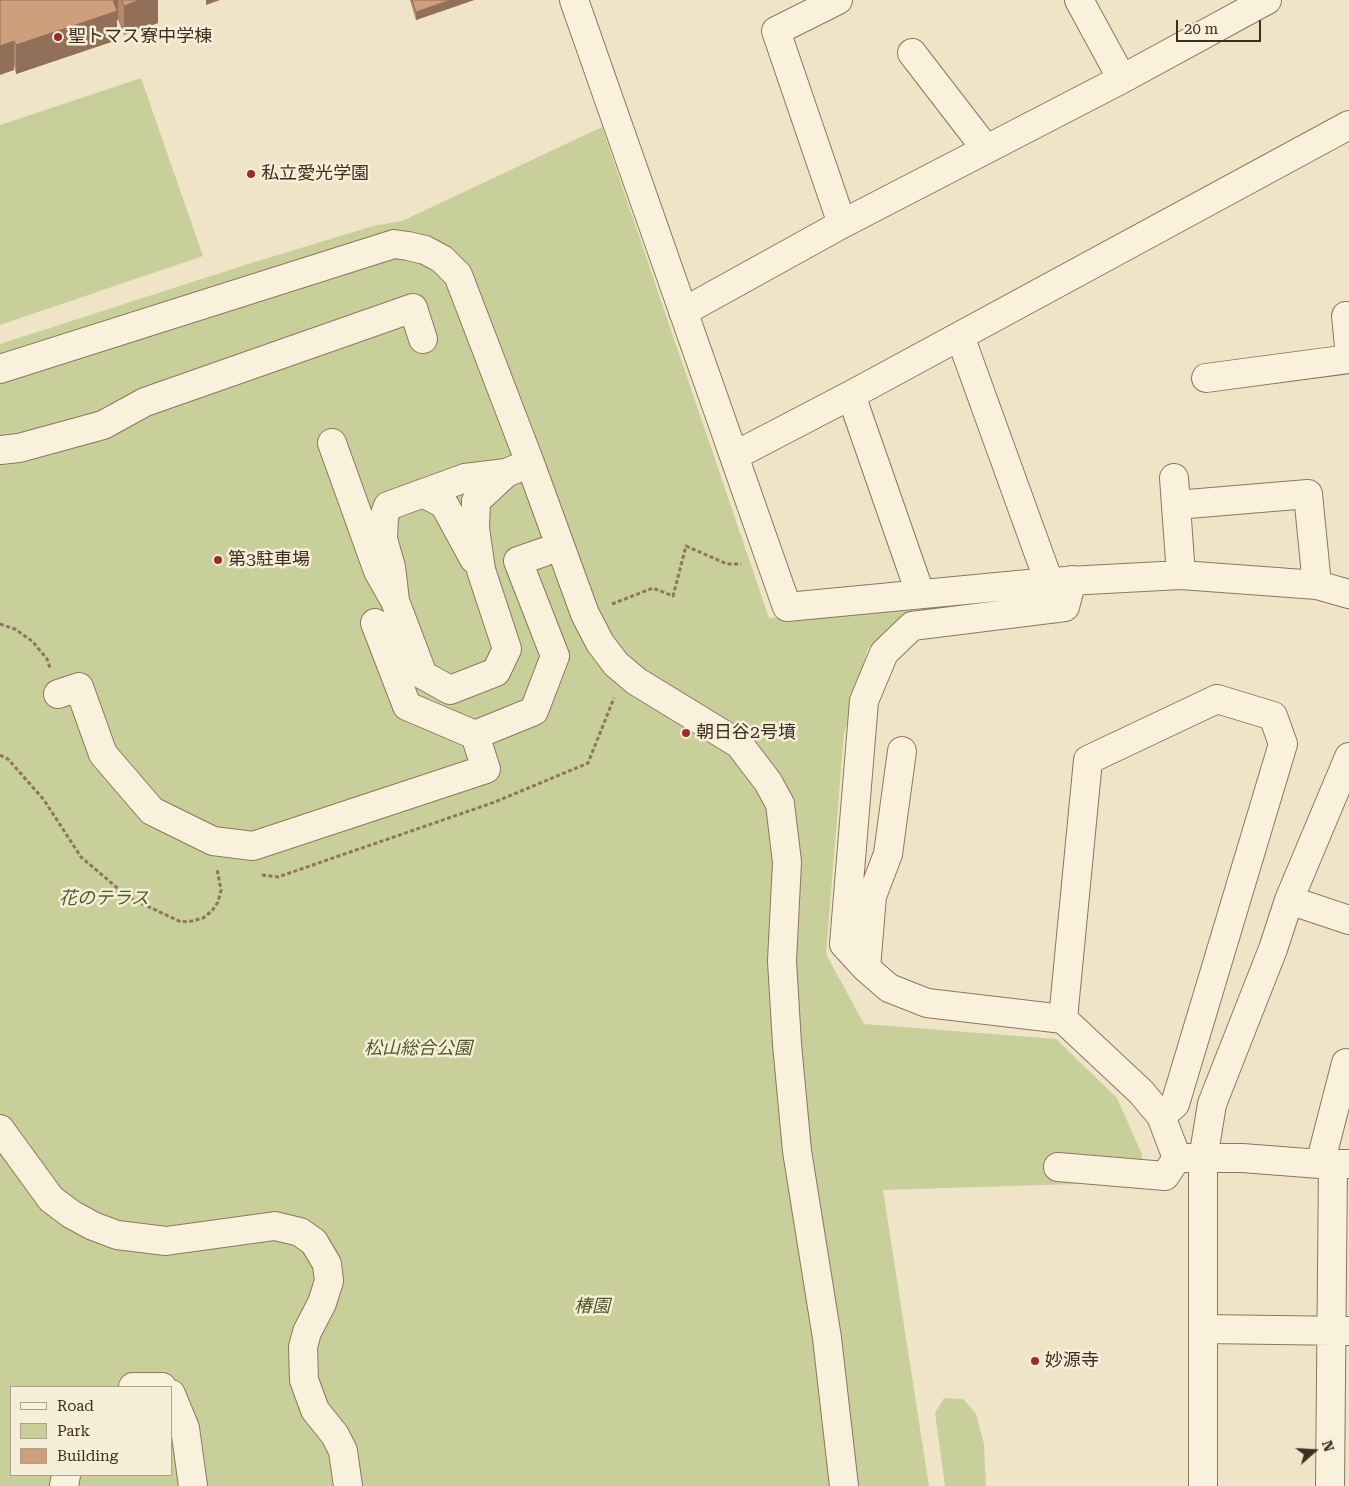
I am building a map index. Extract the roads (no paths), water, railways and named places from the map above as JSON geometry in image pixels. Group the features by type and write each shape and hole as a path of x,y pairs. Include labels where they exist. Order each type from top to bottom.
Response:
{"street":[{"path":"574,0 787,607 1060,581 1181,575 1317,584 1349,594"},
{"path":"838,0 776,31 842,224"},
{"path":"1079,0 1122,79"},
{"path":"683,312 842,224 1122,79 1267,0"},
{"path":"912,53 986,149"},
{"path":"734,456 851,395 1349,125"},
{"path":"0,369 394,244 425,250 442,259 458,275 518,468 600,643 616,664 636,681 739,744 768,782 780,804 787,862 782,961 787,1044 797,1150 827,1338 844,1486"},
{"path":"0,450 19,448 103,425 145,402 413,308 423,338"},
{"path":"1346,316 1349,346"},
{"path":"960,336 1060,581 1065,607 912,626 884,653 864,701 844,944 888,988 927,1003 1063,1019 1141,1092 1161,1116 1176,1158"},
{"path":"1206,378 1349,358"},
{"path":"851,395 920,593"},
{"path":"388,506 374,498 361,480 339,441 378,571 395,601 423,674 450,690 496,672 507,649 481,570 475,528 476,501 518,468"},
{"path":"395,601 391,567 383,539 384,517 388,506 465,478 518,468"},
{"path":"1181,575 1175,491 1308,494 1317,584"},
{"path":"423,493 444,504 481,570"},
{"path":"375,623 407,706 475,735 534,711 555,656 518,561 544,552"},
{"path":"58,694 79,687 103,754 152,811 214,842 254,846 486,769 475,735"},
{"path":"1063,1019 1088,760 1217,699 1273,716 1283,744 1176,1104 1161,1116"},
{"path":"866,968 872,896 888,854 902,751"},
{"path":"1203,1486 1203,1159 1212,1104 1273,949 1289,900 1349,757"},
{"path":"1289,900 1349,920"},
{"path":"1330,1486 1340,1331 1334,1164 1346,1063"},
{"path":"0,1129 50,1199 71,1214 109,1232 141,1240 166,1241 275,1226 300,1232 314,1242 326,1264 329,1281 322,1303 313,1317 303,1347 304,1380 315,1410 335,1435 344,1451 348,1486"},
{"path":"1176,1158 1242,1158 1334,1164"},
{"path":"1058,1167 1165,1176 1176,1158"},
{"path":"1204,1329 1340,1331"},
{"path":"172,1396 185,1428 193,1486"}],"place":[{"name":"聖トマス寮中学棟","path":"58,37"},
{"name":"私立愛光学園","path":"251,174"},
{"name":"第3駐車場","path":"218,560"},
{"name":"朝日谷2号墳","path":"686,733"},
{"name":"妙源寺","path":"1035,1361"}],"park label":[{"name":"花のテラス","path":"104,899"},
{"name":"松山総合公園","path":"418,1049"},
{"name":"椿園","path":"592,1307"}]}
